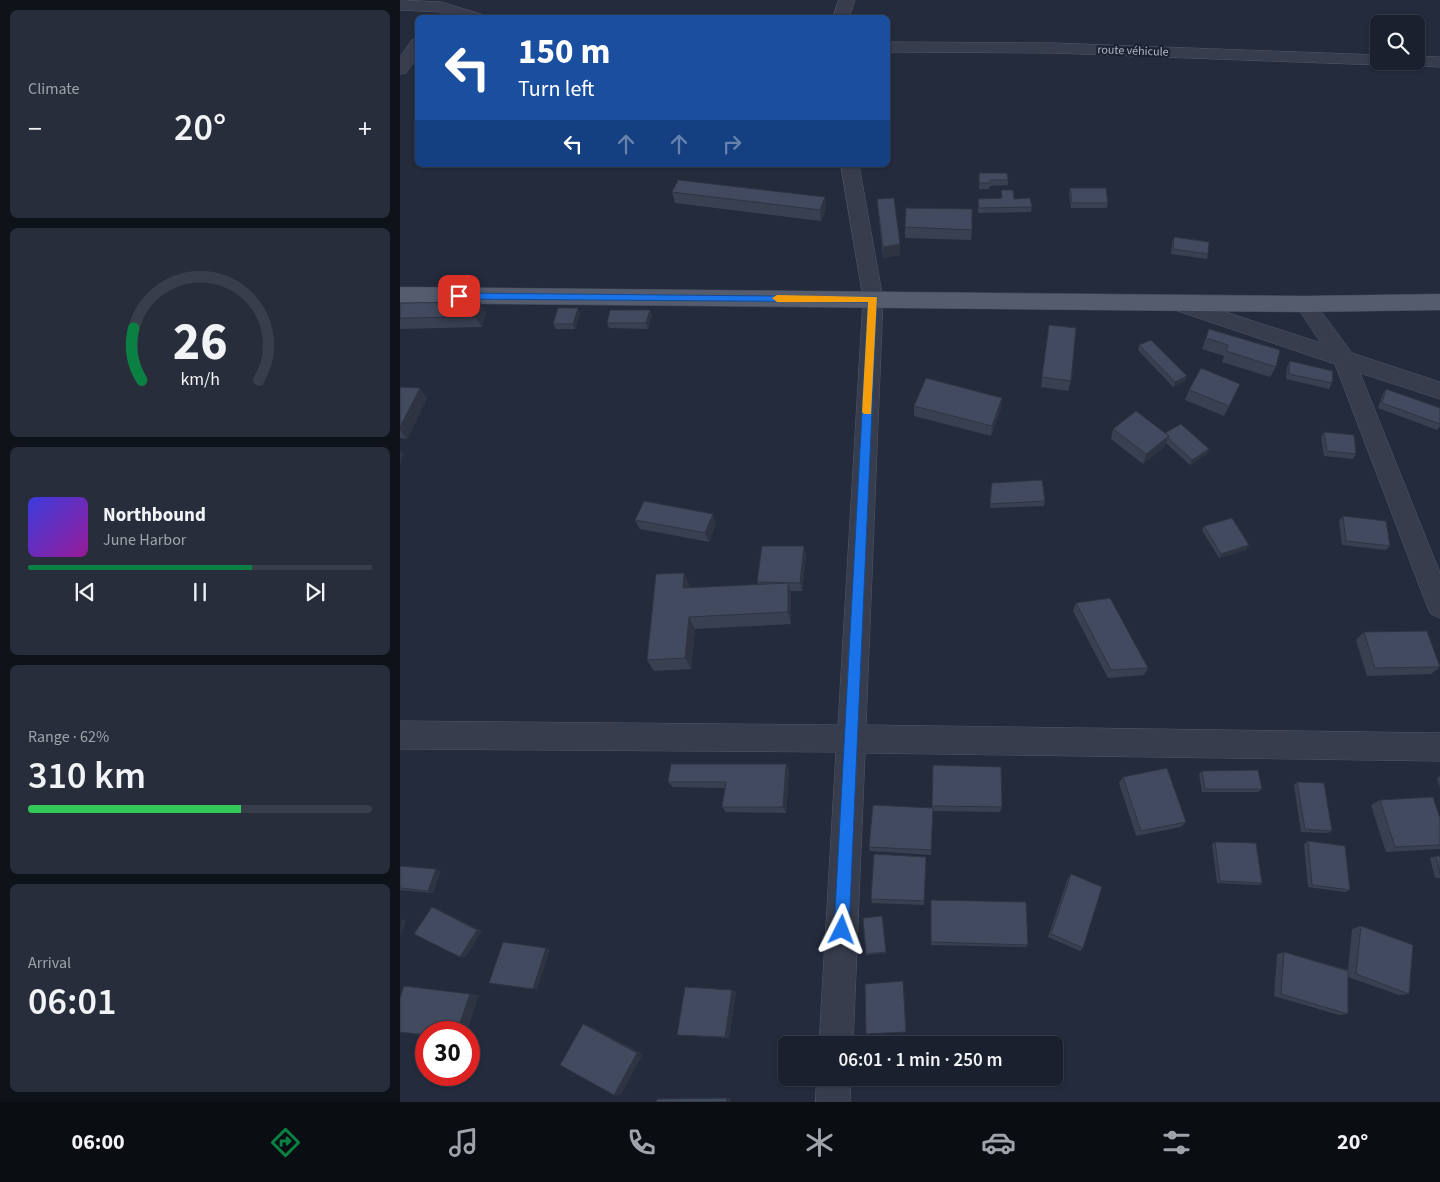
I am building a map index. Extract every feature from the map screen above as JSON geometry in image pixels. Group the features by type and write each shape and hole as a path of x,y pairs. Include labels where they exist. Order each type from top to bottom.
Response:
{"main road":[{"path":"400,296 1305,304 1440,302"}],"street":[{"path":"842,15 847,0"},
{"path":"400,5 441,8 467,15"},
{"name":"route véhicule","path":"890,46 1053,48 1370,60"},
{"path":"400,69 415,47"},
{"path":"1425,62 1440,62"},
{"path":"836,1036 873,299 850,167"},
{"path":"1176,302 1440,391"},
{"path":"1305,304 1344,359 1440,606"},
{"path":"400,734 1440,747"},
{"path":"833,1102 834,1086"}],"building":[{"path":"979,173 1007,173 1008,180 990,180 990,183 979,183"},
{"path":"678,180 825,197 820,210 672,192"},
{"path":"1070,188 1106,188 1108,203 1072,203"},
{"path":"1001,190 1013,190 1014,199 1030,198 1032,207 979,208 978,199 1002,198"},
{"path":"894,198 900,244 883,247 877,199"},
{"path":"906,208 972,209 972,230 905,227"},
{"path":"1174,237 1209,242 1208,254 1173,249"},
{"path":"480,302 475,317 400,318 400,303"},
{"path":"558,308 578,308 573,324 553,324"},
{"path":"610,310 650,310 646,323 607,323"},
{"path":"1049,325 1076,328 1071,381 1042,377"},
{"path":"1209,329 1280,350 1276,367 1226,351 1228,345 1206,338"},
{"path":"1151,340 1187,376 1175,382 1139,345"},
{"path":"1290,361 1333,371 1332,383 1289,374"},
{"path":"1201,368 1240,384 1229,406 1189,390"},
{"path":"926,378 1002,398 992,426 914,406"},
{"path":"400,387 420,388 400,427"},
{"path":"1386,389 1440,408 1440,424 1382,403"},
{"path":"1136,411 1169,436 1146,454 1113,429"},
{"path":"1181,424 1209,449 1192,460 1165,433"},
{"path":"1324,432 1354,435 1356,454 1327,451"},
{"path":"1042,480 1045,501 990,504 992,483"},
{"path":"644,501 713,514 705,533 635,520"},
{"path":"1343,516 1386,521 1390,546 1346,541"},
{"path":"1232,518 1249,545 1221,554 1204,526"},
{"path":"762,546 804,546 800,583 757,582"},
{"path":"684,573 683,588 788,583 788,612 689,617 685,658 647,660 656,574"},
{"path":"1110,598 1148,668 1111,670 1076,603"},
{"path":"1427,631 1440,667 1375,668 1364,632"},
{"path":"671,764 786,764 783,807 722,807 726,782 668,782"},
{"path":"933,765 1001,767 1002,807 932,806"},
{"path":"1167,768 1186,822 1141,831 1123,777"},
{"path":"1258,770 1262,789 1205,789 1202,771"},
{"path":"1297,782 1324,783 1332,831 1305,829"},
{"path":"1433,797 1440,818 1440,845 1395,847 1380,800"},
{"path":"873,805 933,808 931,850 869,847"},
{"path":"1308,841 1345,846 1350,890 1312,885"},
{"path":"1215,842 1256,843 1262,883 1220,881"},
{"path":"874,854 926,857 924,901 871,899"},
{"path":"1436,856 1440,856 1440,874"},
{"path":"400,866 436,869 428,891 400,888"},
{"path":"1071,874 1102,887 1083,948 1051,934"},
{"path":"931,900 1026,902 1028,945 931,942"},
{"path":"432,907 477,930 460,957 414,934"},
{"path":"882,916 886,952 866,954 863,918"},
{"path":"1361,926 1413,945 1409,994 1356,974"},
{"path":"503,942 546,948 533,989 489,983"},
{"path":"1284,952 1348,971 1348,1014 1281,994"},
{"path":"903,981 906,1032 866,1034 865,984"},
{"path":"404,986 470,994 461,1021 415,1021 415,1034 400,1032 400,998"},
{"path":"685,987 732,990 725,1037 677,1035"},
{"path":"583,1024 637,1053 614,1095 560,1065"},
{"path":"727,1098 726,1102 656,1102 657,1099"}],"slow traffic":[{"path":"777,298 873,299 868,412"}],"route":[{"path":"459,296 873,299 842,930"}]}
